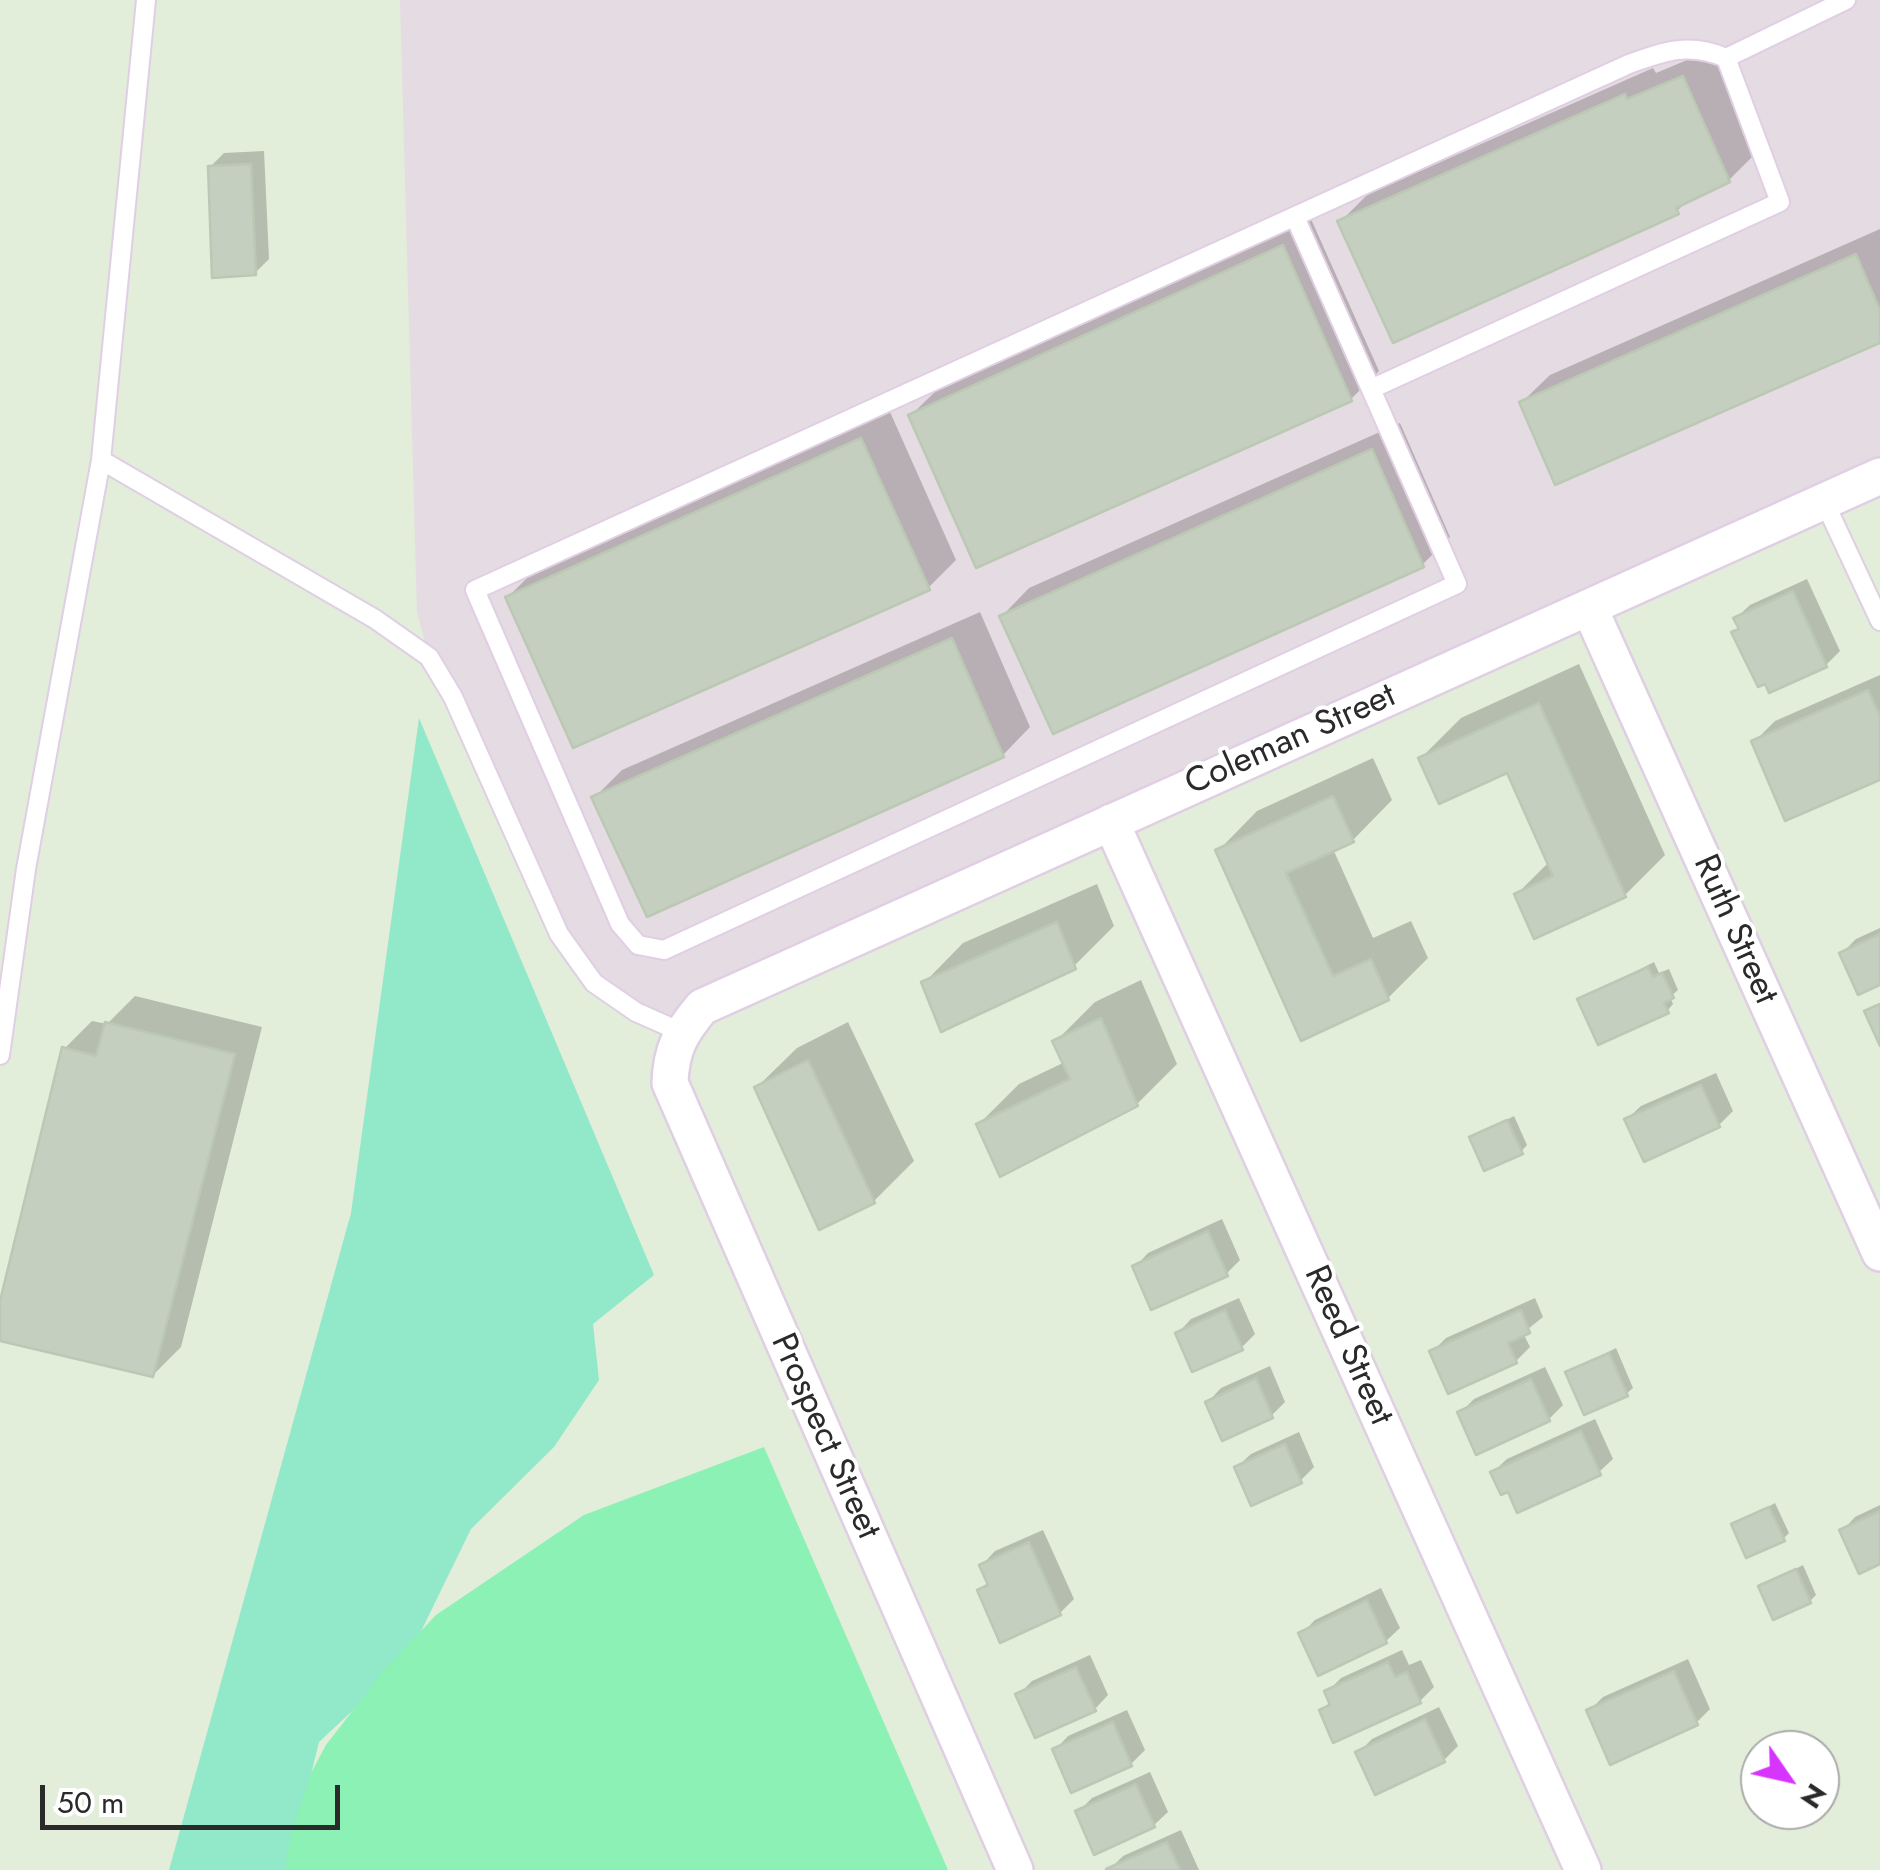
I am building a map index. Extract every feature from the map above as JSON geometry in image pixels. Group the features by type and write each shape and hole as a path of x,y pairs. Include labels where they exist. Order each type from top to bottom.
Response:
{"street":[{"name":"Coleman Street","path":"692,1020 1111,822 1880,476"},
{"name":"Ruth Street","path":"1588,606 1880,1254"},
{"name":"Reed Street","path":"1111,822 1583,1870"},
{"name":"Prospect Street","path":"692,1020 670,1056 670,1083 1015,1870"}],"lane":[{"path":"0,1055 26,869 101,460 146,0"},
{"path":"1726,58 1846,0"},
{"path":"1295,217 1457,584 664,950 638,945 620,924 476,590 1295,217 1672,48 1704,48 1726,58 1780,202 1371,389"},
{"path":"101,460 375,619 429,657 452,697 559,934 594,983 636,1012 692,1020"},
{"path":"1824,501 1880,621"}],"shaded area":[{"path":"400,0 1880,0 1880,476 681,1032 594,983 559,934 429,657 417,612"}],"green space":[{"path":"419,718 654,1275 593,1324 599,1380 554,1447 471,1529 407,1660 319,1742 287,1870 169,1870 351,1213"},
{"path":"764,1447 948,1870 285,1870 291,1834 311,1773 326,1745 385,1669 436,1615 584,1515"}],"building":[{"path":"1683,76 1730,182 1676,208 1679,214 1393,343 1337,221 1625,94 1627,99"},
{"path":"251,164 256,275 212,278 208,166"},
{"path":"1283,245 1352,401 976,568 908,415"},
{"path":"1856,254 1880,310 1880,343 1555,485 1519,402"},
{"path":"861,438 930,590 573,748 505,597"},
{"path":"1372,449 1424,567 1053,734 999,616"},
{"path":"1793,591 1827,667 1769,693 1765,684 1758,687 1731,632 1739,629 1733,618"},
{"path":"952,638 1004,757 647,917 591,797"},
{"path":"1868,690 1880,716 1880,780 1785,821 1751,741"},
{"path":"1539,703 1626,897 1534,939 1514,894 1553,876 1507,773 1439,804 1418,758"},
{"path":"1333,796 1354,842 1286,873 1333,976 1371,959 1389,1000 1301,1041 1215,850"},
{"path":"1057,922 1076,969 941,1032 921,982"},
{"path":"1880,934 1880,985 1858,995 1839,953"},
{"path":"1648,967 1653,977 1662,973 1674,998 1664,1003 1669,1013 1598,1045 1577,999"},
{"path":"1880,1004 1880,1046 1864,1011"},
{"path":"1101,1018 1138,1106 1000,1177 976,1124 1070,1079 1052,1041"},
{"path":"105,1022 235,1054 153,1377 0,1341 0,1301 62,1047 96,1056"},
{"path":"808,1060 875,1203 819,1230 754,1087"},
{"path":"1701,1085 1720,1127 1644,1162 1624,1119"},
{"path":"1507,1120 1523,1154 1484,1171 1469,1137"},
{"path":"1208,1231 1228,1276 1151,1310 1132,1266"},
{"path":"1225,1310 1243,1350 1192,1372 1175,1333"},
{"path":"1521,1310 1530,1333 1508,1343 1517,1363 1448,1394 1429,1351"},
{"path":"1609,1353 1628,1396 1584,1415 1565,1372"},
{"path":"1256,1378 1273,1418 1222,1441 1205,1402"},
{"path":"1531,1379 1550,1421 1476,1455 1457,1412"},
{"path":"1581,1431 1601,1475 1517,1513 1508,1492 1501,1495 1490,1472"},
{"path":"1285,1444 1302,1483 1251,1506 1234,1467"},
{"path":"1769,1507 1785,1541 1746,1558 1731,1524"},
{"path":"1880,1511 1880,1564 1859,1574 1839,1530"},
{"path":"1029,1542 1061,1615 1000,1643 977,1590 988,1585 979,1565"},
{"path":"1796,1569 1811,1603 1773,1620 1758,1586"},
{"path":"1367,1600 1387,1643 1318,1676 1298,1633"},
{"path":"1388,1662 1395,1677 1407,1672 1421,1703 1333,1743 1319,1710 1330,1705 1324,1691"},
{"path":"1076,1667 1096,1711 1035,1738 1015,1694"},
{"path":"1674,1671 1698,1725 1610,1765 1586,1710"},
{"path":"1425,1719 1445,1762 1375,1795 1355,1752"},
{"path":"1113,1722 1132,1766 1071,1793 1052,1749"},
{"path":"1136,1784 1155,1827 1094,1855 1075,1811"},
{"path":"1167,1842 1180,1870 1106,1869"}]}
